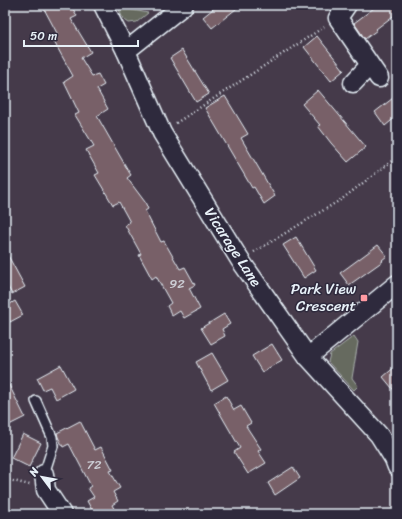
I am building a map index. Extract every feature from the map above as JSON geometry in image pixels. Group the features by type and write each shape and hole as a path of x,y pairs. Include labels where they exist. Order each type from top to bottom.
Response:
{"street":[{"name":"Vicarage Lane","path":"103,5 126,51 162,132 240,260 308,357 379,435 394,459 397,467"},
{"path":"126,51 184,5"},
{"path":"343,11 374,72 353,83"},
{"path":"308,357 397,284"},
{"path":"45,482 62,514"}],"lane":[{"path":"36,401 52,437 53,446 45,482"}],"path":[{"path":"162,132 343,11"},
{"path":"240,260 342,199 397,157"},
{"path":"5,479 45,482"}],"green space":[{"path":"118,7 148,13 137,22 129,23 123,19"},
{"path":"354,336 358,342 352,378 358,386 354,390 328,362 330,354"}],"building":[{"path":"42,5 71,5 77,16 71,19 91,52 81,58 92,76 98,74 104,85 97,89 108,109 97,116 131,175 127,178 145,202 148,209 145,211 161,242 164,241 180,269 185,267 195,285 189,288 200,309 184,318 180,311 172,316 167,306 171,303 156,276 152,279 139,255 141,254 125,225 130,222 119,202 113,205 95,175 99,173 86,150 94,146 75,115 79,113 64,82 73,76 52,38 58,35"},
{"path":"218,5 241,5 212,28 203,17"},
{"path":"378,5 397,5 397,13 365,39 354,23"},
{"path":"317,36 344,70 331,81 304,47"},
{"path":"182,50 209,94 196,102 170,58"},
{"path":"318,90 366,147 348,162 331,143 318,126 320,125 302,104"},
{"path":"397,95 397,116 385,126 375,112"},
{"path":"225,96 248,134 241,138 275,196 264,204 254,187 252,188 205,108"},
{"path":"296,237 316,270 304,278 283,245"},
{"path":"378,245 387,256 382,260 383,261 349,285 340,273"},
{"path":"5,250 25,287 12,294 5,282"},
{"path":"15,301 23,315 10,322 5,314 5,307"},
{"path":"224,314 230,324 222,329 225,336 211,344 201,328"},
{"path":"272,344 282,360 262,372 252,356"},
{"path":"212,353 228,380 211,390 196,362"},
{"path":"61,365 74,389 56,399 50,387 43,390 37,378"},
{"path":"397,365 397,394 383,377"},
{"path":"5,377 25,417 9,425 5,416"},
{"path":"226,396 234,410 241,406 251,423 246,426 261,449 258,451 266,463 248,474 234,452 240,448 214,403"},
{"path":"80,421 95,450 101,447 113,470 110,471 120,488 113,492 118,501 112,505 117,514 94,514 87,501 94,497 88,488 91,486 69,444 63,447 58,437 57,433"},
{"path":"23,434 41,443 29,467 11,458"},
{"path":"293,467 300,478 275,495 268,483"}],"place":[{"name":"Park View Crescent","path":"364,298"}]}
